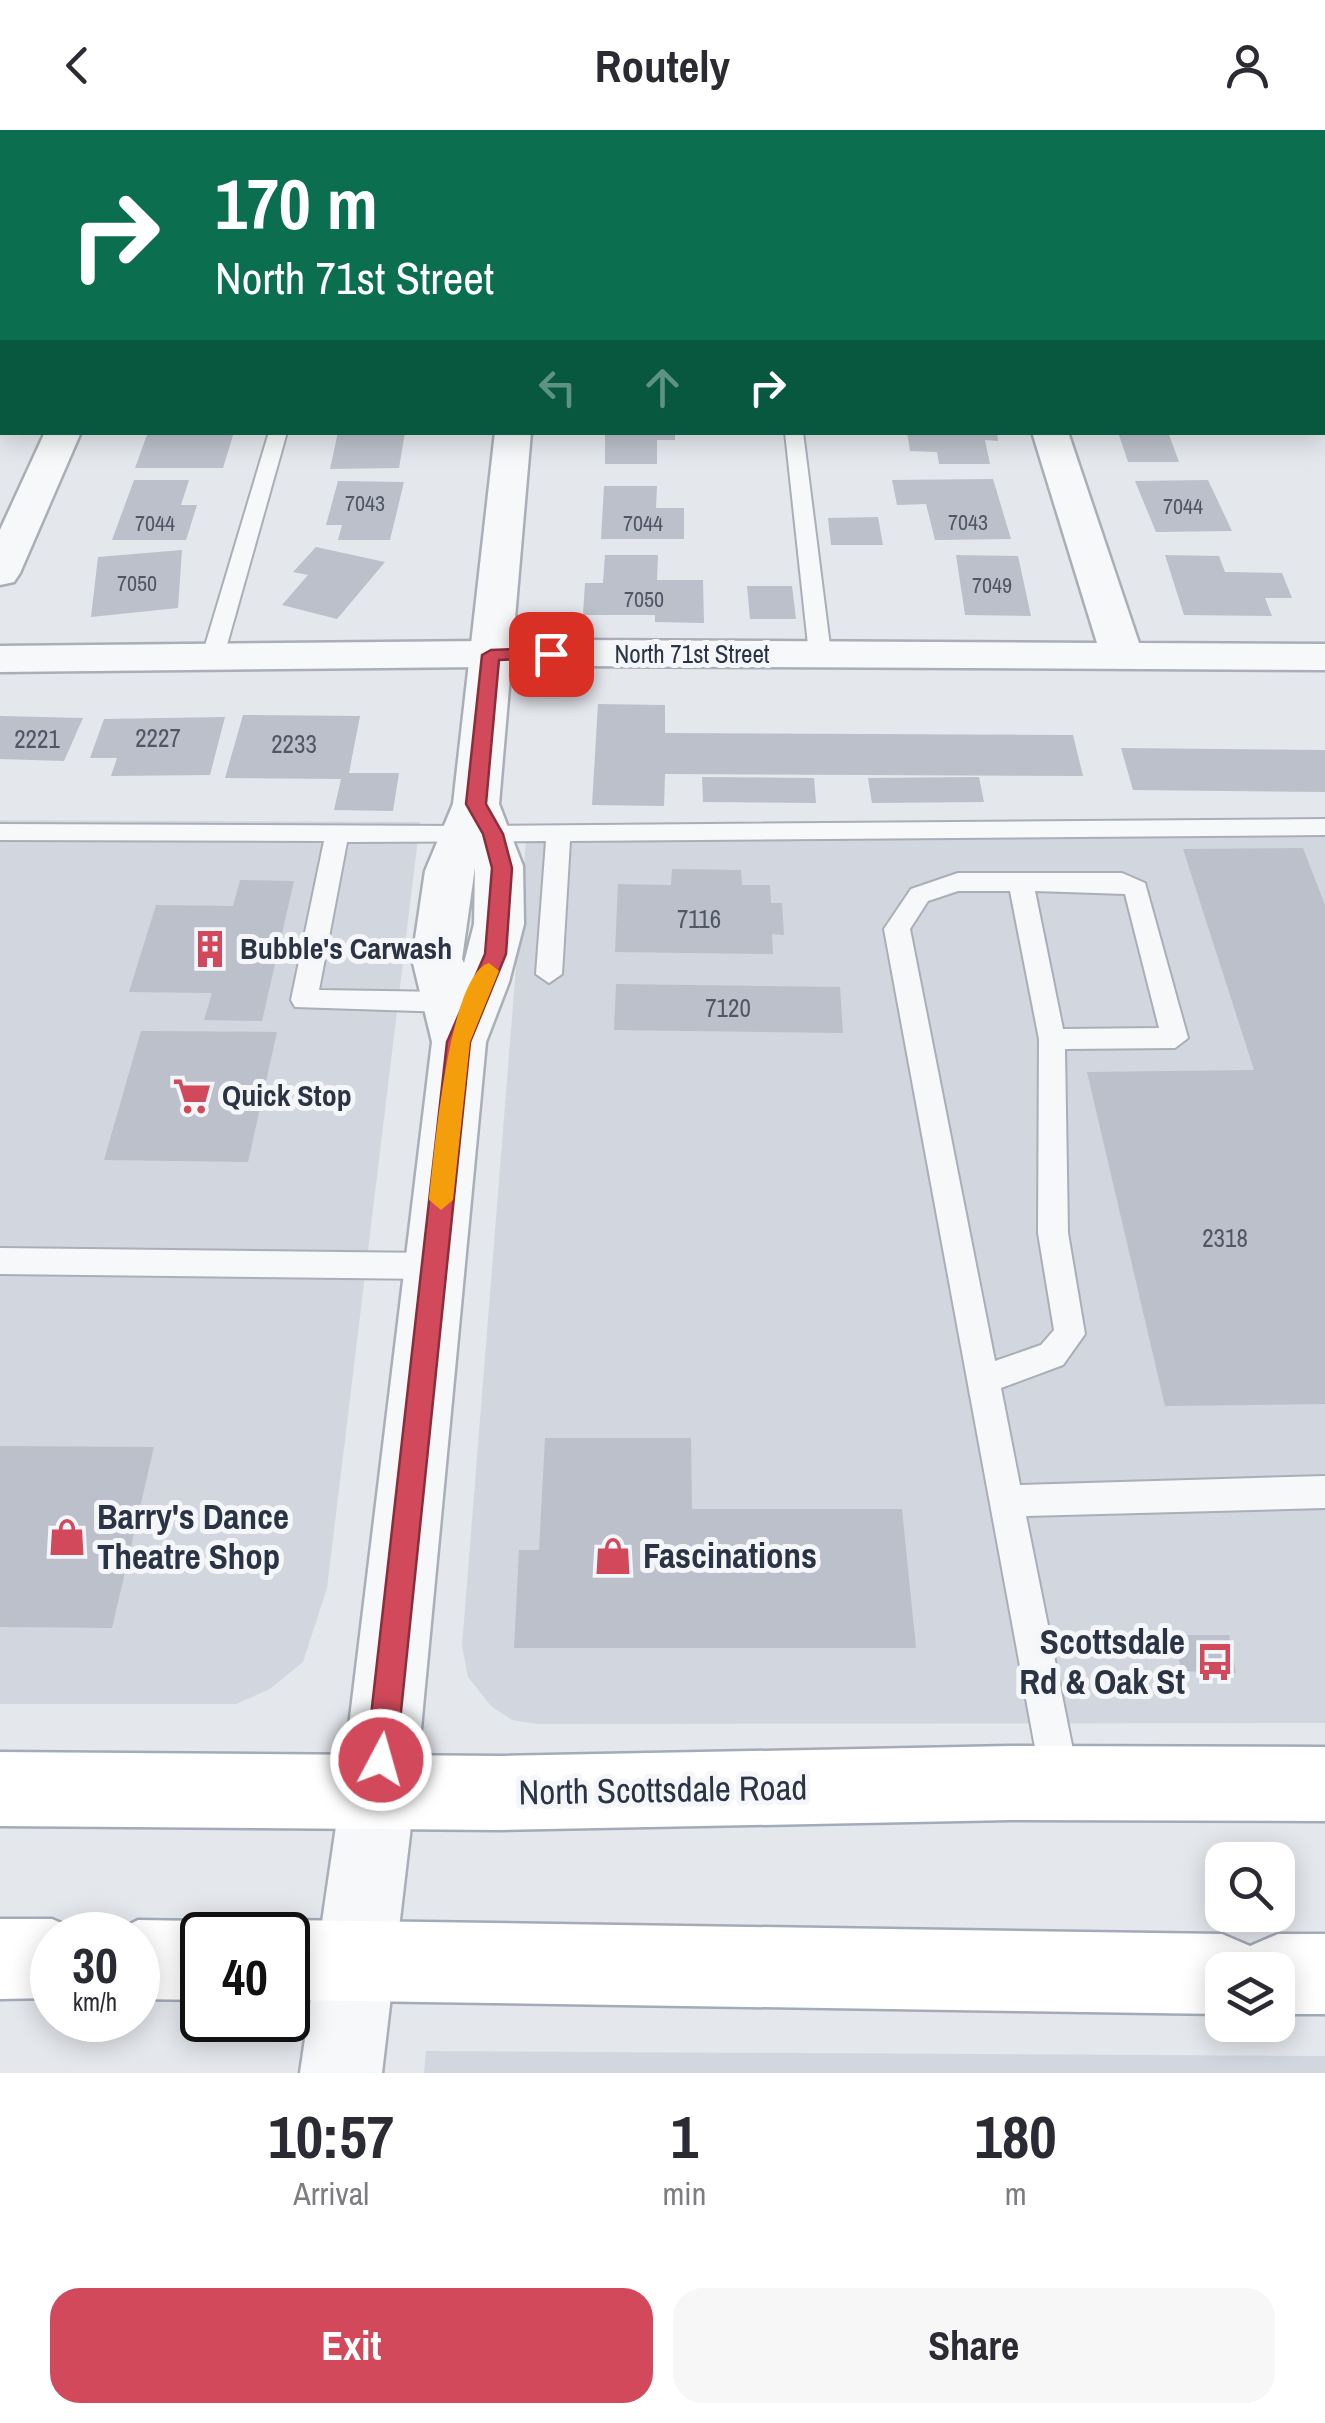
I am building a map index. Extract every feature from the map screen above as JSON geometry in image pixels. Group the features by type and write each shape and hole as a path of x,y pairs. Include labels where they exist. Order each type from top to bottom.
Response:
{"main road":[{"name":"North Scottsdale Road","path":"0,1790 378,1792 1060,1783 1325,1784"},
{"path":"0,1959 30,1960"},
{"path":"320,1960 1205,1974"},
{"path":"1295,1974 1325,1974"}],"street":[{"path":"0,573 62,435"},
{"path":"342,2073 320,1960 378,1792 434,1266 454,1022 496,954 502,868 478,824 513,435"},
{"path":"1051,435 1122,656"},
{"name":"North 71st Street","path":"0,659 820,654 1325,657"}],"lane":[{"path":"212,660 277,435"},
{"path":"794,435 820,654"},
{"path":"0,832 338,834 478,824 559,833 1325,827"},
{"path":"549,974 559,833"},
{"path":"338,834 304,1000 454,1022"},
{"path":"1052,1039 1171,1039 1176,1035 1136,889 1122,882 1021,882 934,887 910,899 897,929 1060,1783"},
{"path":"983,1380 1052,1354 1070,1334 1052,1233 1052,1039 1021,882"},
{"path":"0,1261 434,1266"},
{"path":"1007,1501 1325,1492"}],"shaded area":[{"path":"0,820 420,822 327,1588 303,1662 270,1689 236,1704 0,1704"},
{"path":"1325,833 1325,1723 537,1724 512,1720 491,1706 468,1677 462,1646 526,841"},
{"path":"426,2051 1325,2056 1325,2073 424,2073"}],"building":[{"path":"147,435 233,435 223,468 135,468"},
{"path":"337,435 404,435 399,468 330,469"},
{"path":"605,435 675,435 675,440 657,440 657,464 605,464"},
{"path":"907,435 997,435 998,441 985,440 990,464 939,464 937,452 910,451"},
{"path":"1119,435 1169,435 1179,462 1128,462"},
{"path":"993,479 1011,539 935,540 926,504 897,505 892,480"},
{"path":"134,480 189,480 181,505 197,505 186,540 112,540"},
{"path":"1208,480 1232,531 1156,532 1135,481"},
{"path":"338,481 404,482 390,540 338,540 342,525 326,525"},
{"path":"604,486 657,486 656,508 684,508 684,539 601,539"},
{"path":"878,517 883,545 831,545 828,518"},
{"path":"316,547 385,562 337,619 282,605 308,575 293,572"},
{"path":"182,550 178,608 91,617 98,557"},
{"path":"605,555 658,555 657,580 703,580 704,623 655,622 655,615 583,615 585,583 603,583"},
{"path":"956,555 1018,556 1031,616 965,615"},
{"path":"1165,555 1219,556 1225,572 1282,573 1292,598 1265,598 1272,616 1184,615"},
{"path":"747,586 792,586 796,619 750,619"},
{"path":"598,704 665,705 665,733 1073,735 1083,776 665,774 664,806 592,805"},
{"path":"243,715 360,716 349,773 399,773 393,811 334,810 341,779 225,778"},
{"path":"0,716 83,718 64,761 0,759"},
{"path":"225,717 210,775 111,776 117,758 90,758 104,719"},
{"path":"1121,748 1325,750 1325,792 1133,790"},
{"path":"702,777 814,778 816,803 703,802"},
{"path":"979,777 984,802 872,803 868,778"},
{"path":"1303,848 1325,905 1325,1404 1165,1406 1087,1072 1254,1070 1183,849"},
{"path":"672,869 741,870 742,885 770,885 771,903 782,903 784,935 772,934 773,954 615,952 618,884 671,885"},
{"name":"Bubble's Carwash","path":"240,880 294,881 262,1021 204,1020 212,993 129,992 156,905 233,906"},
{"path":"616,984 840,987 843,1033 614,1030"},
{"name":"Quick Stop","path":"141,1031 277,1032 248,1162 104,1160"},
{"path":"545,1438 691,1438 692,1509 902,1509 916,1648 514,1648 519,1550 539,1550"},
{"name":"Barry's Dance Theatre Shop","path":"0,1446 154,1447 112,1628 0,1627"},
{"path":"1175,1635 1229,1635 1236,1673 1181,1671"}],"slow traffic":[{"path":"441,1200 458,1042 489,971"}],"place":[{"name":"Bubble's Carwash","path":"210,949"},
{"name":"Quick Stop","path":"192,1096"},
{"name":"Barry's Dance Theatre Shop","path":"67,1537"},
{"name":"Fascinations","path":"613,1556"},
{"name":"Scottsdale Rd & Oak St","path":"1215,1662"}],"route":[{"path":"381,1760 458,1042 496,954 502,868 493,834 476,804 491,655 551,654"}]}
